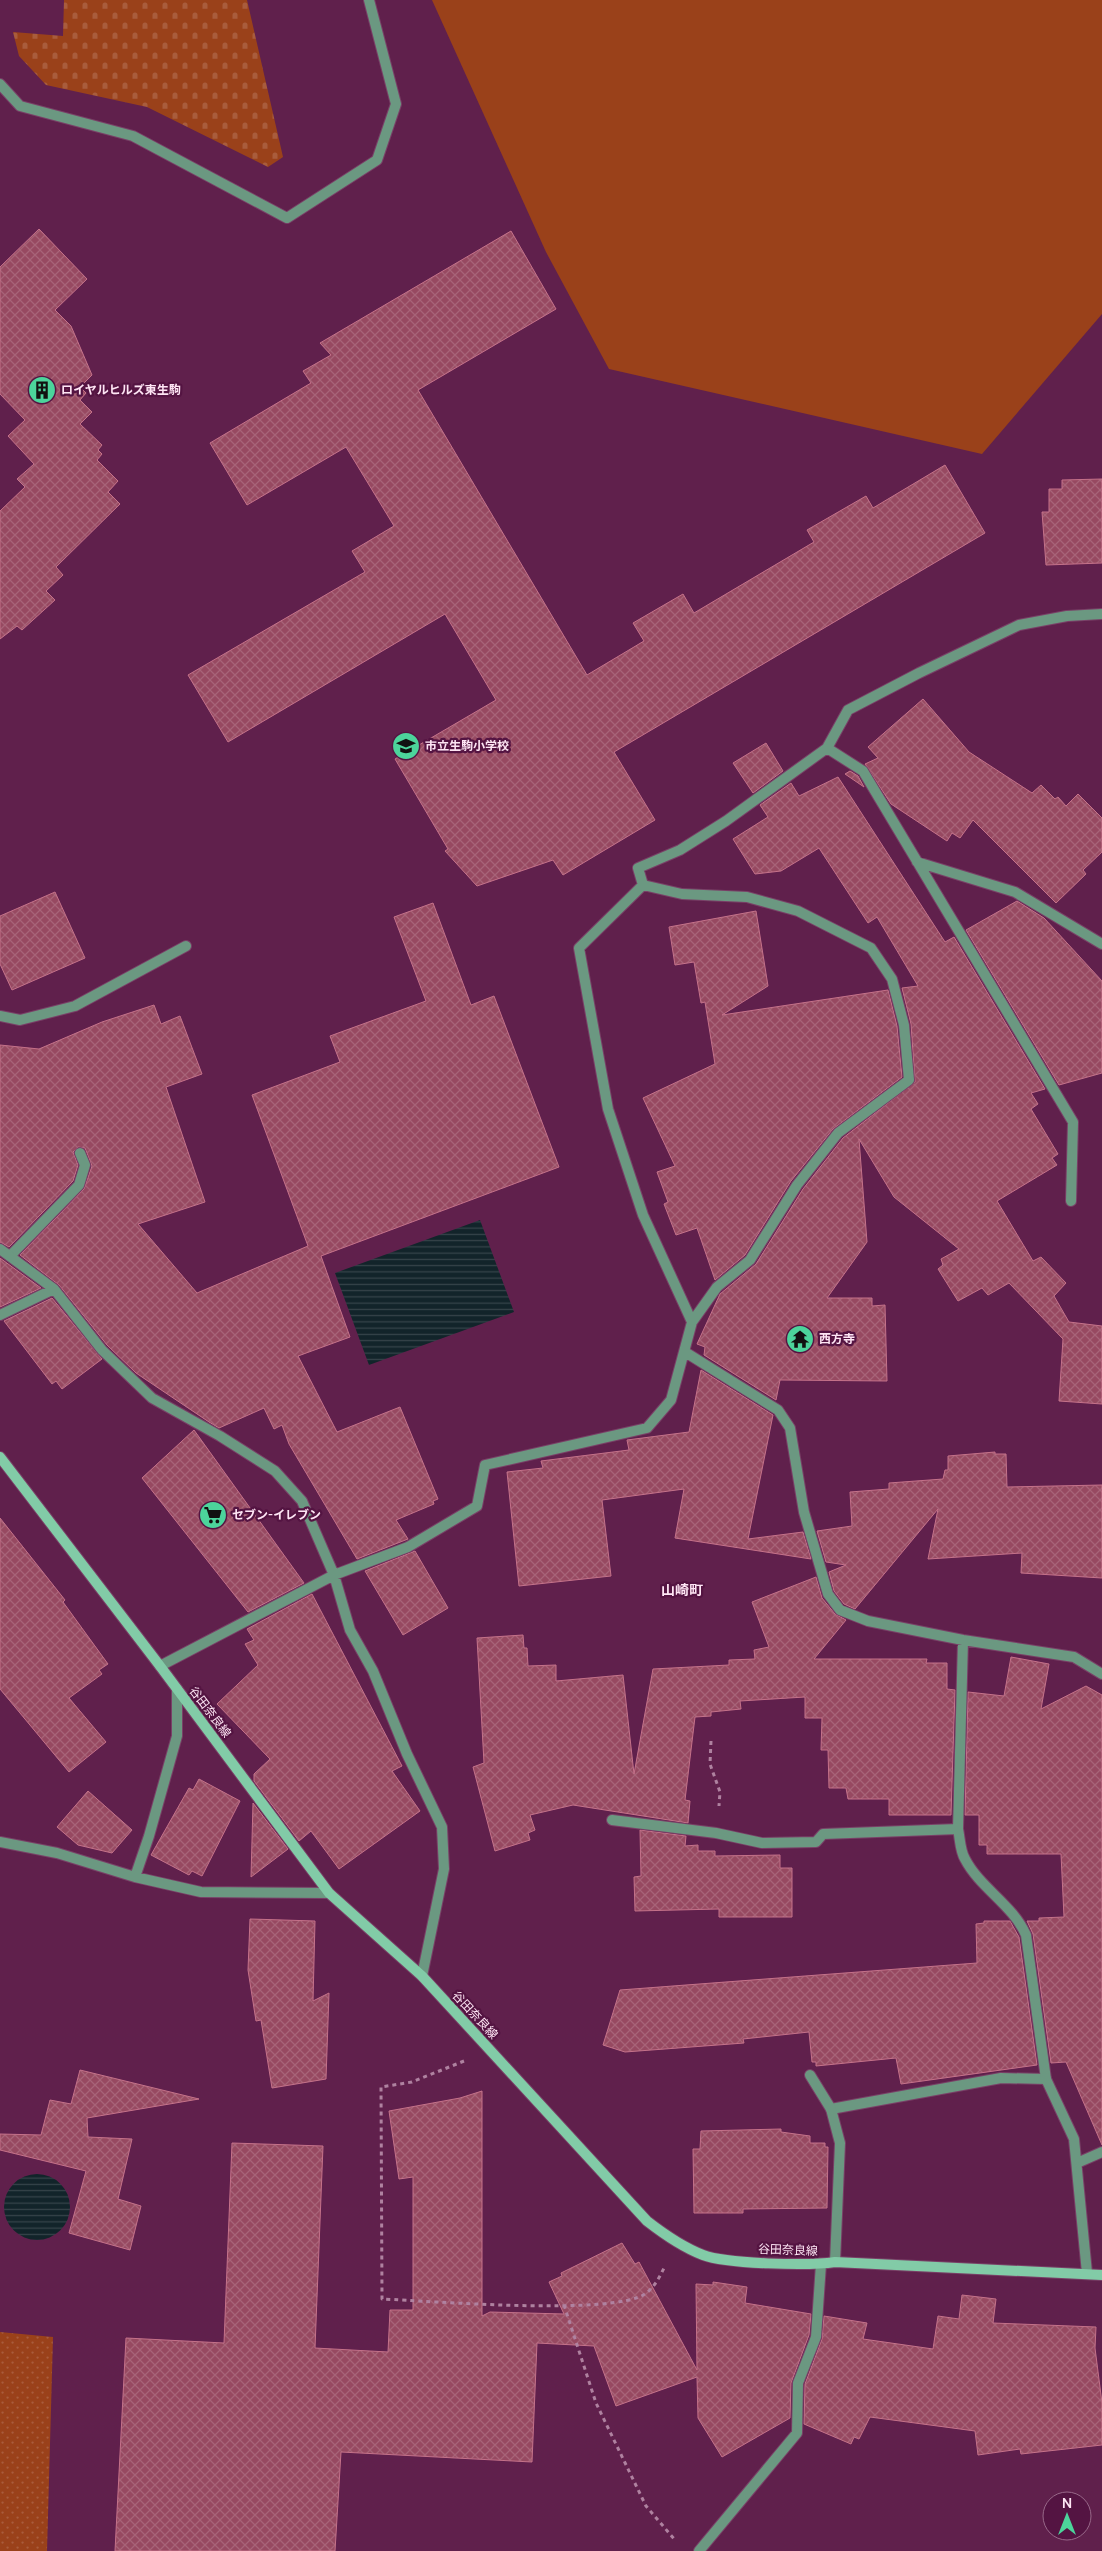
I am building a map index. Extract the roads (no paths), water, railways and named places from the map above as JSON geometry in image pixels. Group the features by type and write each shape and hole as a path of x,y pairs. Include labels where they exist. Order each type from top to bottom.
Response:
{"main road":[{"name":"谷田奈良線","path":"0,1457 160,1666 329,1893 422,1976 647,2221 676,2243 706,2256 741,2261 821,2264 835,2262 1102,2275"}],"street":[{"path":"0,84 20,106 133,136 287,218 377,160 396,104 369,0"},
{"path":"643,885 638,868 680,850 726,821 827,748 848,710 919,673 1019,625 1067,616 1102,614"},
{"path":"827,748 862,771 1073,1122 1072,1201"},
{"path":"917,862 1015,892 1102,944"},
{"path":"160,1666 334,1575 408,1546 477,1506 485,1465 647,1428 671,1400 692,1322 717,1287 750,1260 797,1186 838,1133 909,1080 904,1025 892,979 870,948 798,911 747,896 682,894 643,885"},
{"path":"643,885 579,948 608,1109 643,1215 692,1322"},
{"path":"0,1016 20,1020 76,1006 186,946"},
{"path":"11,1255 80,1186 85,1165 80,1153"},
{"path":"0,1249 11,1255 54,1290 102,1350 152,1398 220,1436 275,1471 302,1501 334,1575 350,1630 373,1671 408,1754 442,1827 444,1869 422,1976"},
{"path":"0,1315 54,1290"},
{"path":"685,1352 778,1410 790,1428 804,1512 828,1594 840,1610 868,1621 963,1640 1074,1657 1102,1674"},
{"path":"963,1640 958,1829 964,1858 990,1892 1020,1921 1026,1935 1046,2080 1074,2139 1087,2273"},
{"path":"135,1877 149,1836 177,1736 177,1689"},
{"path":"612,1820 716,1833 762,1843 816,1842 823,1834 958,1829"},
{"path":"0,1842 57,1853 135,1877 201,1892 329,1893"},
{"path":"810,2075 831,2109 840,2142 835,2262"},
{"path":"831,2109 1001,2078 1046,2080"},
{"path":"1077,2163 1102,2152"},
{"path":"699,2551 797,2433 798,2383 816,2336 821,2264"}],"water":[{"path":"480,1220 514,1312 369,1365 335,1273"},
{"path":"30,2174 44,2174 56,2179 65,2188 70,2200 68,2220 61,2231 44,2240 30,2240 18,2235 9,2226 4,2214 4,2200 9,2188 18,2179"}],"place":[{"name":"ロイヤルヒルズ東生駒","path":"42,390"},
{"name":"市立生駒小学校","path":"406,746"},
{"name":"西方寺","path":"800,1339"},
{"name":"セブン-イレブン","path":"213,1515"}],"district":[{"name":"山崎町","path":"682,1590"}]}
